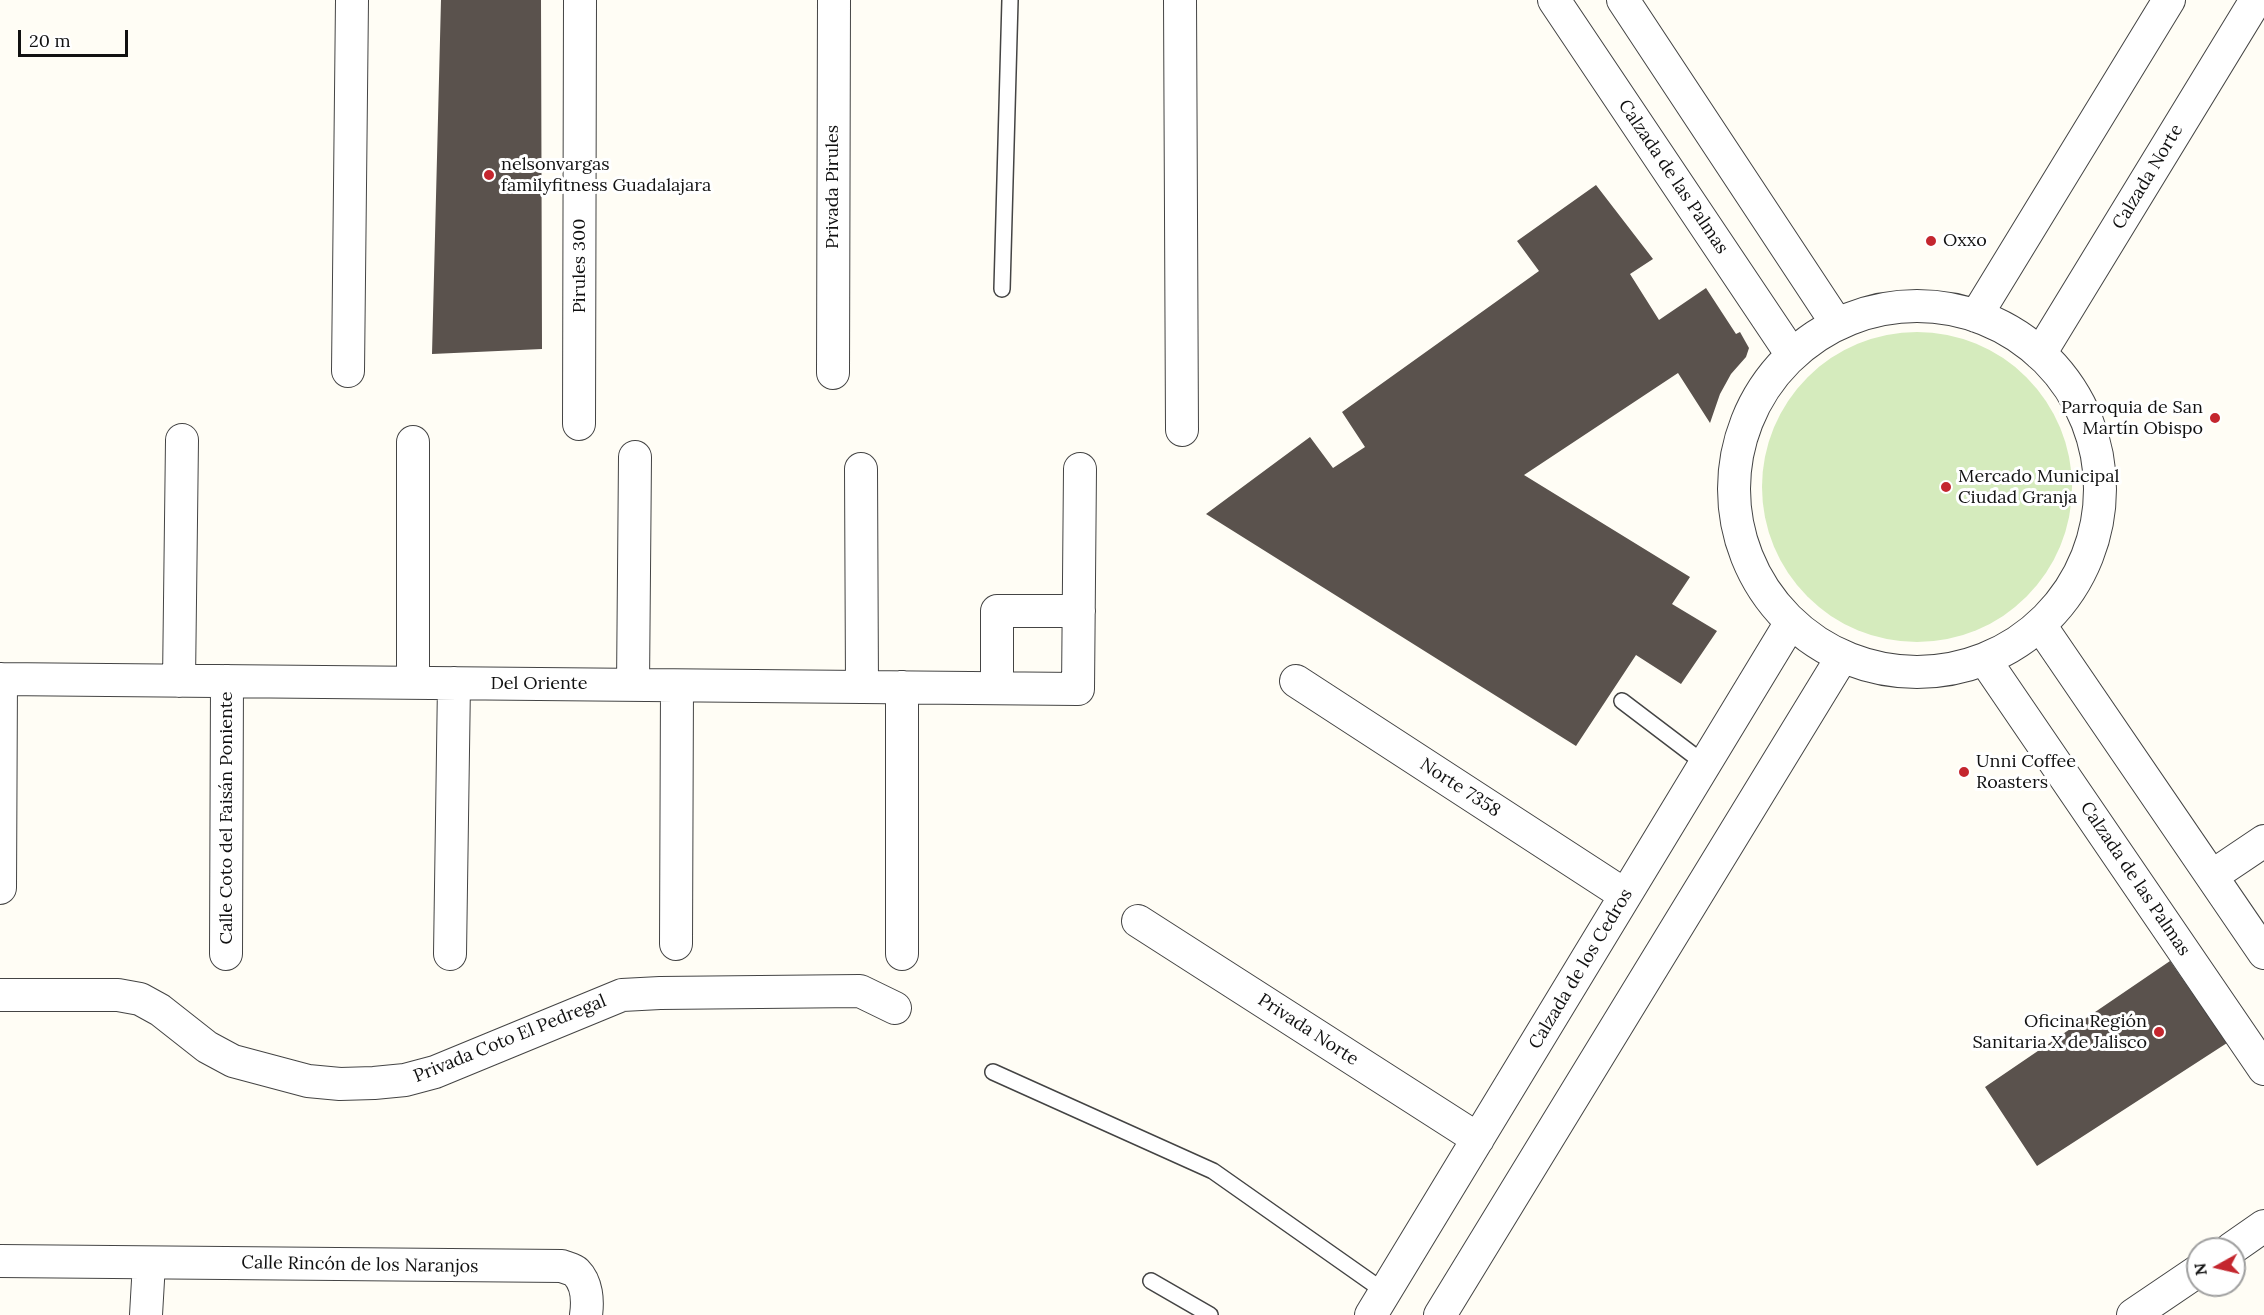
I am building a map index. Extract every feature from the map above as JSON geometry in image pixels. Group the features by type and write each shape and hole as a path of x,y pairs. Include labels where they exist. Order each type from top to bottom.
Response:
{"street":[{"path":"348,371 352,0"},
{"name":"Pirules 300","path":"579,424 580,0"},
{"name":"Privada Pirules","path":"833,373 834,0"},
{"path":"1180,0 1182,430"},
{"name":"Calzada de las Palmas","path":"1554,0 1792,355"},
{"path":"1623,0 1837,324"},
{"path":"1976,316 2169,0"},
{"name":"Calzada Norte","path":"2040,354 2256,0"},
{"path":"1906,306 1942,307 1976,316 2010,332 2040,354 2069,387 2088,425 2098,468 2098,511 2088,553 2068,592 2040,625 2014,644 1985,660 1958,669 1928,673 1899,672 1842,657 1815,641 1791,622 1767,594 1749,561 1738,525 1734,488 1738,451 1750,415 1768,383 1792,355 1837,324 1871,312 1906,306"},
{"path":"179,681 182,440"},
{"path":"413,442 413,683"},
{"path":"633,685 635,457"},
{"path":"861,469 862,687"},
{"path":"997,688 996,611 1079,611 1080,470"},
{"name":"Del Oriente","path":"0,680 1078,689 1079,611"},
{"name":"Calzada de los Cedros","path":"1378,1303 1791,622"},
{"path":"2040,625 2264,953"},
{"path":"1440,1315 1842,657"},
{"name":"Calzada de las Palmas","path":"1985,660 2264,1069"},
{"path":"0,680 0,888"},
{"name":"Calle Coto del Faisán Poniente","path":"226,954 227,681"},
{"name":"Norte 7358","path":"1296,681 1625,895"},
{"path":"450,954 454,683"},
{"path":"676,944 677,686"},
{"path":"902,687 902,954"},
{"path":"2212,876 2264,841"},
{"name":"Privada Norte","path":"1138,921 1478,1139"},
{"name":"Privada Coto El Pedregal","path":"0,995 118,995 140,999 160,1010 207,1047 233,1061 308,1081 340,1084 405,1080 435,1072 622,995 860,991 895,1008"},
{"path":"2246,1239 2264,1227"},
{"name":"Calle Rincón de los Naranjos","path":"0,1261 562,1266 575,1271 585,1287 586,1315"},
{"path":"146,1315 149,1263"},
{"path":"2133,1315 2186,1279"}],"lane":[{"path":"1002,289 1010,0"},
{"path":"1622,701 1705,764"},
{"path":"993,1072 1214,1171 1378,1303"},
{"path":"1151,1281 1210,1315"}],"green space":[{"path":"1902,332 1932,332 1962,338 1990,350 2016,367 2037,388 2054,414 2066,442 2072,472 2072,502 2061,546 2046,573 2027,597 2003,616 1976,631 1932,642 1902,642 1872,636 1844,624 1818,607 1797,586 1780,560 1768,532 1762,502 1762,472 1768,442 1780,414 1797,388 1818,367 1844,350 1872,338"}],"building":[{"name":"nelsonvargas familyfitness Guadalajara","path":"441,0 541,0 542,349 432,354"},
{"path":"1596,185 1653,259 1630,274 1659,320 1706,288 1736,334 1740,332 1749,348 1746,357 1731,374 1720,394 1710,423 1678,373 1524,475 1690,577 1672,604 1717,631 1681,684 1636,655 1576,746 1206,514 1310,437 1333,468 1365,447 1342,412 1539,271 1517,241"},
{"path":"2170,961 2227,1043 2037,1166 1985,1087"}],"place":[{"name":"nelsonvargas familyfitness Guadalajara","path":"489,175"},
{"name":"Oxxo","path":"1931,241"},
{"name":"Parroquia de San Martín Obispo","path":"2215,418"},
{"name":"Mercado Municipal Ciudad Granja","path":"1946,487"},
{"name":"Unni Coffee Roasters","path":"1964,772"},
{"name":"Oficina Región Sanitaria X de Jalisco","path":"2159,1032"}]}
